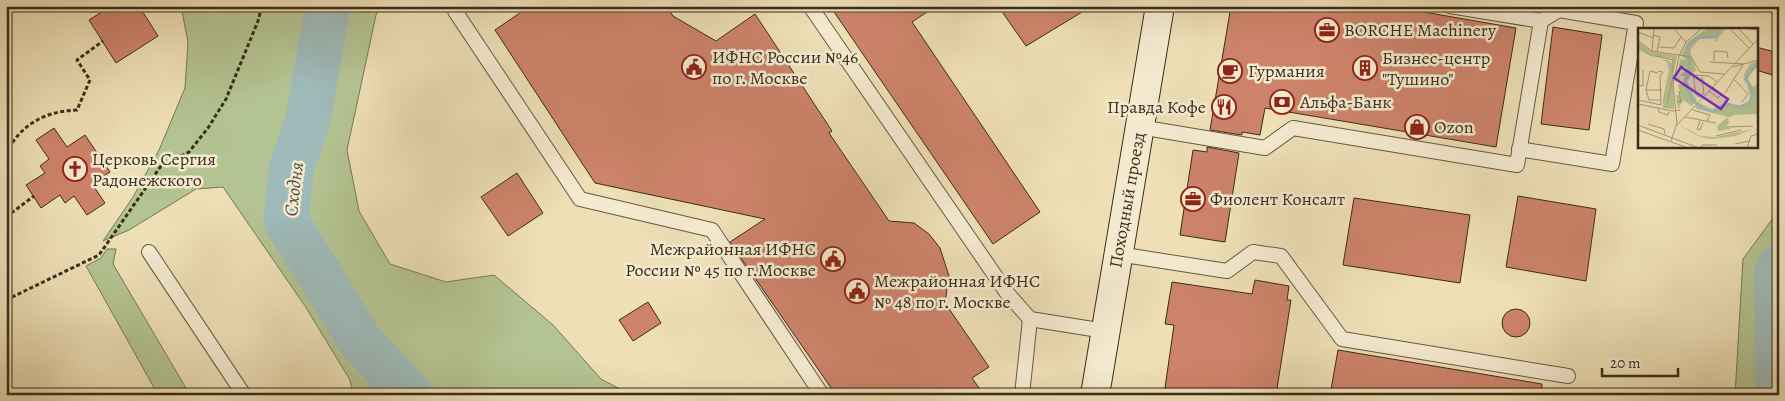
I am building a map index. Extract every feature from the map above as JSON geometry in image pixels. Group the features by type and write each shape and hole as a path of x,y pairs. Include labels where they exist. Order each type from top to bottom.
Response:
{"main road":[{"name":"Походный проезд","path":"1095,395 1160,6"}],"lane":[{"path":"463,6 455,11 580,199 712,230 822,395"},
{"path":"810,6 1007,293 1030,319 1105,331"},
{"path":"1450,6 1541,22 1558,10 1636,23 1612,164 1520,149"},
{"path":"1140,127 1265,148 1293,128 1517,165 1541,22"},
{"path":"149,252 244,395"},
{"path":"1118,254 1227,271 1254,252 1281,256 1342,339 1568,376"},
{"path":"1022,395 1030,319"}],"path":[{"path":"6,300 99,255 161,166 189,152 208,128 226,99 258,21 262,6"},
{"path":"6,154 18,134 34,121 52,113 77,110 90,80 77,60 103,41"},
{"path":"7,215 34,196"}],"green space":[{"path":"181,6 378,6 347,150 359,211 390,264 446,282 494,275 553,325 601,379 631,395 353,395 350,380 305,306 223,187 196,189 129,230 103,241 133,197 159,150 185,88 188,42"},
{"path":"1779,210 1779,395 1735,395 1743,259"},
{"path":"107,249 116,249 113,264 190,395 158,395 86,266 101,258"}],"building":[{"path":"111,6 139,6 158,36 116,63 89,20"},
{"path":"530,6 666,6 673,16 716,41 755,14 832,131 829,133 889,221 914,223 929,234 940,248 949,276 945,303 989,367 972,378 984,395 836,395 730,242 765,219 595,183 495,30"},
{"path":"830,6 936,6 912,22 1040,212 993,244"},
{"path":"998,6 1092,6 1026,46"},
{"name":"Бизнес-центр \"Тушино\"","path":"1231,6 1389,6 1516,28 1496,147 1265,108 1260,135 1242,132 1242,135 1210,130"},
{"path":"1553,27 1602,35 1589,130 1541,124"},
{"path":"1758,48 1779,53 1779,77 1758,71"},
{"name":"Церковь Сергия Радонежского","path":"54,128 67,147 85,135 110,172 92,184 105,203 87,215 74,196 65,203 60,195 41,208 26,185 45,173 40,166 49,159 36,140"},
{"path":"1207,147 1239,153 1225,242 1180,235 1193,150 1207,152"},
{"path":"517,173 543,213 508,236 481,197"},
{"path":"1518,196 1596,209 1586,281 1506,267"},
{"path":"1354,198 1470,215 1460,283 1343,265"},
{"path":"1255,280 1289,286 1287,300 1291,300 1276,395 1164,395 1174,325 1165,324 1172,282 1252,294"},
{"path":"648,302 661,323 633,341 619,320"},
{"path":"1516,309 1526,313 1530,323 1526,333 1516,337 1506,333 1502,323 1506,313"},
{"path":"1338,350 1542,384 1541,395 1330,395"}],"waterway":[{"name":"Сходня","path":"328,6 308,119 291,170 286,221 359,339 410,395"},
{"name":"Сходня","path":"1778,395 1777,272 1779,267"}],"place":[{"name":"BORCHE Machinery","path":"1327,30"},
{"name":"ИФНС России №46 по г. Москве","path":"694,67"},
{"name":"Бизнес-центр \"Тушино\"","path":"1365,68"},
{"name":"Гурмания","path":"1230,71"},
{"name":"Альфа-Банк","path":"1282,102"},
{"name":"Правда Кофе","path":"1224,107"},
{"name":"Ozon","path":"1417,127"},
{"name":"Церковь Сергия Радонежского","path":"75,169"},
{"name":"Фиолент Консалт","path":"1193,199"},
{"name":"Межрайонная ИФНС России № 45 по г.Москве","path":"833,259"},
{"name":"Межрайонная ИФНС № 48 по г. Москве","path":"857,291"}]}
